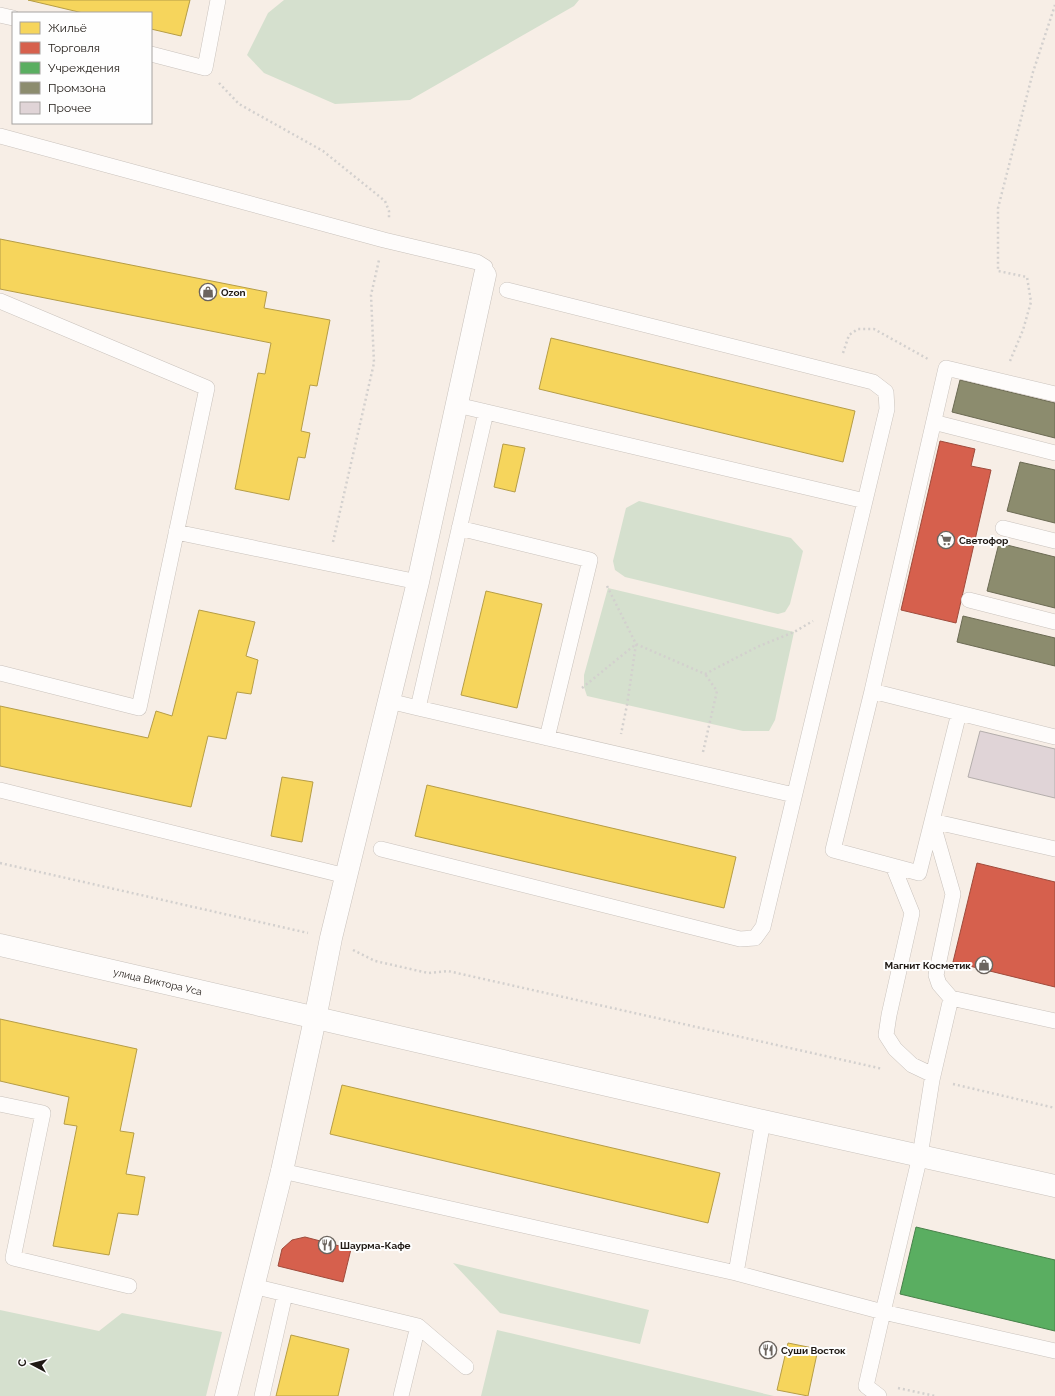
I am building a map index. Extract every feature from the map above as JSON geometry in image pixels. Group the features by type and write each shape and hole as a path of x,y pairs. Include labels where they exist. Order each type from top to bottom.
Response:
{"street":[{"path":"226,1396 282,1171 331,938 418,582 485,275"},
{"name":"улица Виктора Уса","path":"0,946 763,1121 1055,1186"}],"lane":[{"path":"152,54 205,68 218,0"},
{"path":"0,15 12,18"},
{"path":"0,136 384,240 477,262 485,267 485,275"},
{"path":"382,849 740,940 755,938 763,928 887,409 886,392 874,382 840,372 507,290"},
{"path":"0,301 207,388 139,708 0,673"},
{"path":"959,713 918,873 833,850 872,691 946,368 1055,394"},
{"path":"457,405 865,502"},
{"path":"418,708 486,412"},
{"path":"941,424 1055,453"},
{"path":"459,528 590,560 547,738"},
{"path":"1003,528 1055,541"},
{"path":"176,532 418,582"},
{"path":"970,600 1055,622"},
{"path":"872,691 1055,737"},
{"path":"389,701 794,795"},
{"path":"0,790 346,876"},
{"path":"932,821 1055,849"},
{"path":"932,821 953,894 936,975 939,984 951,998 1055,1021"},
{"path":"893,866 912,912 889,1015 886,1035 895,1050 912,1065 933,1078"},
{"path":"879,1396 865,1391 920,1156 933,1078 951,998"},
{"path":"0,1104 43,1113 12,1258 129,1286"},
{"path":"736,1273 763,1121"},
{"path":"282,1171 736,1273 883,1312 1055,1351"},
{"path":"253,1286 418,1326 466,1367"},
{"path":"262,1396 285,1294"},
{"path":"401,1396 418,1326"}],"path":[{"path":"1000,381 1006,372 1023,330 1031,302 1027,277 998,271 998,208 1033,72 1055,5"},
{"path":"205,68 239,104 323,151 385,201 389,211 389,222 371,295 374,363 328,563"},
{"path":"840,372 844,348 849,335 858,329 874,329 946,368"},
{"path":"590,560 608,588 636,644 627,705 617,754"},
{"path":"705,674 757,647 794,632 840,606"},
{"path":"636,644 705,674 717,691 699,773"},
{"path":"557,698 584,687 636,644"},
{"path":"0,863 331,938 375,961 428,973 448,971 886,1069"},
{"path":"933,1078 1055,1108"}],"green space":[{"path":"284,0 579,0 574,6 410,100 335,104 264,73 247,55 268,13"},
{"path":"639,501 791,538 803,551 790,604 785,612 778,614 625,577 615,570 613,561 626,508"},
{"path":"608,588 794,632 775,720 769,731 743,731 587,696 584,687 584,675"},
{"path":"453,1263 649,1310 640,1344 500,1313"},
{"path":"0,1310 99,1331 122,1313 222,1332 206,1396 0,1396"},
{"path":"497,1330 774,1396 481,1396"}],"building: Жильё":[{"path":"28,0 190,0 181,36 152,29 152,12 79,12"},
{"path":"0,239 267,292 264,308 330,320 317,386 310,385 301,431 310,433 305,458 298,457 289,500 235,489 258,373 265,374 271,343 0,289"},
{"path":"551,338 855,411 843,462 539,389"},
{"path":"503,444 525,448 515,492 494,487"},
{"path":"486,591 542,604 517,708 461,695"},
{"path":"199,610 255,622 246,656 258,660 251,694 237,692 226,739 208,736 191,807 0,766 0,706 148,738 156,711 172,716"},
{"path":"282,777 313,782 302,842 271,836"},
{"path":"427,785 736,857 724,908 415,836"},
{"path":"0,1019 137,1049 120,1131 134,1133 126,1174 145,1177 138,1215 118,1213 109,1255 53,1246 77,1126 64,1124 69,1097 0,1081"},
{"path":"342,1085 720,1173 708,1223 330,1134"},
{"path":"291,1335 349,1349 338,1396 276,1396"},
{"path":"788,1343 818,1349 808,1396 777,1390"}],"building: Торговля":[{"name":"Светофор","path":"940,441 975,449 971,466 991,470 956,623 901,610"},
{"path":"977,863 1055,882 1055,987 953,962"},
{"path":"305,1237 351,1249 343,1282 278,1266 282,1249 292,1240"}],"building: Учреждения":[{"path":"916,1227 1055,1260 1055,1331 900,1294"}],"building: Промзона":[{"path":"960,380 1055,403 1055,438 952,412"},
{"path":"1020,462 1055,470 1055,523 1007,511"},
{"path":"999,543 1055,557 1055,608 987,591"},
{"path":"963,616 1055,638 1055,666 957,642"}],"building: Прочее":[{"path":"980,731 1055,749 1055,798 968,777"}],"place":[{"name":"Ozon","path":"208,292"},
{"name":"Светофор","path":"946,540"},
{"name":"Магнит Косметик","path":"984,965"},
{"name":"Шаурма-Кафе","path":"327,1245"},
{"name":"Суши Восток","path":"768,1350"}]}
